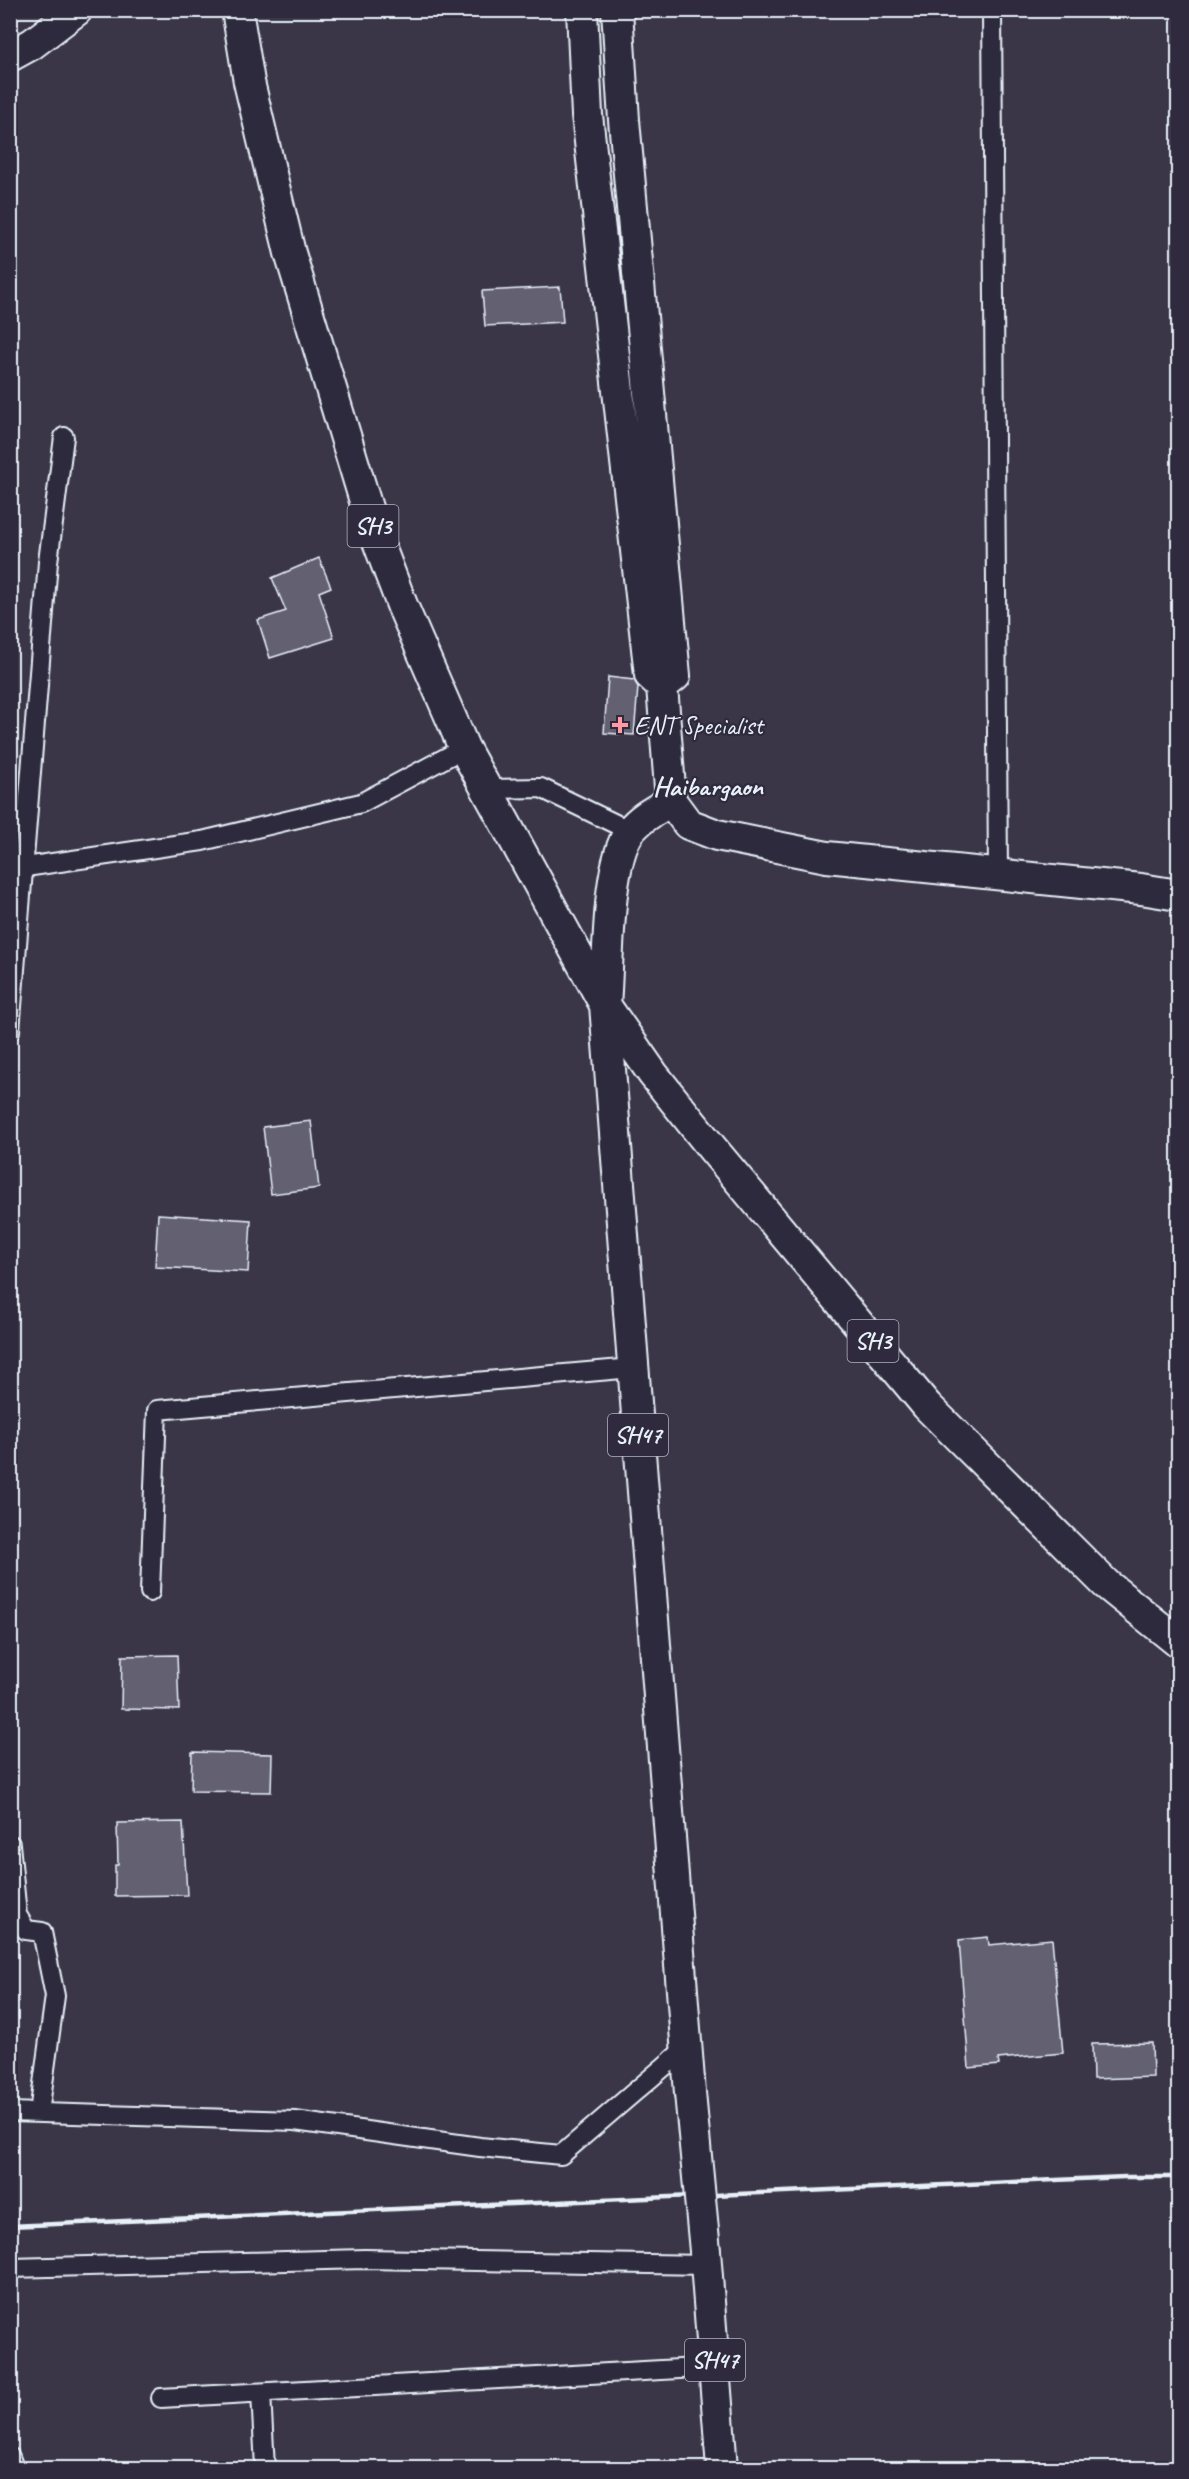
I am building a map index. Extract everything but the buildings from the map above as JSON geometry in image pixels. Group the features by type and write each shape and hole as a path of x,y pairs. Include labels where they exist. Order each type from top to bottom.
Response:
{"main road":[{"path":"10,56 32,45 77,10"},
{"name":"SH3","path":"237,10 249,82 290,253 374,531 398,595 464,748 605,1005 653,1074 712,1148 927,1406 1106,1584 1179,1642"},
{"path":"582,10 587,115 650,675 662,686 671,801 688,824 717,835 827,857 1141,889 1179,895"},
{"path":"617,10 624,120 675,676 662,686"},
{"path":"630,831 648,815 671,801"},
{"name":"SH47","path":"630,831 616,873 605,1005 690,2093 706,2258 722,2469"}],"street":[{"path":"992,10 998,875"},
{"path":"10,1031 16,868 48,562 64,437"},
{"path":"16,868 202,841 361,803 464,748"},
{"path":"488,789 541,788 630,831"},
{"path":"150,1592 157,1410 633,1368"},
{"path":"10,1844 17,1916 26,1930 42,1932 55,1996 39,2113"},
{"path":"10,2112 295,2121 561,2155 687,2047"},
{"path":"10,2268 364,2259 706,2258"},
{"path":"161,2398 715,2367"},
{"path":"261,2393 265,2469"},
{"path":"10,2457 14,2469"}],"railway":[{"path":"10,2226 1125,2177 1178,2177"}],"place":[{"name":"ENT Specialist","path":"620,725"}],"district":[{"name":"Haibargaon","path":"708,786"}]}
